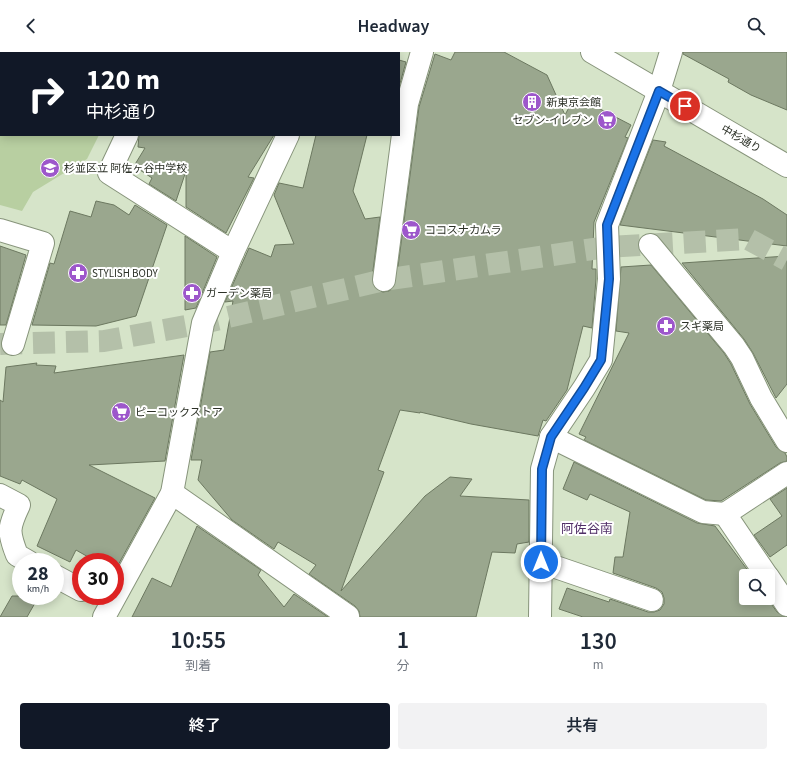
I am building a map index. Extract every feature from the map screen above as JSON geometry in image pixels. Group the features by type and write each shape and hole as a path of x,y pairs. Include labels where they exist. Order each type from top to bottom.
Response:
{"street":[{"path":"384,280 407,104 422,52"},
{"name":"中杉通り","path":"592,52 787,166"},
{"path":"540,617 542,469 551,437 601,360 609,279 607,225 659,91 671,52"},
{"path":"127,136 109,174 233,252"},
{"path":"103,606 172,492 203,323 233,252 288,136"},
{"path":"0,230 43,243 13,344"},
{"path":"650,245 734,346 742,358 761,398 787,441"},
{"path":"551,437 703,512 725,514 787,473"},
{"path":"172,492 347,616"},
{"path":"0,495 19,505 11,522 10,536 16,553"},
{"path":"725,514 763,569"},
{"path":"541,562 652,600"},
{"path":"775,587 787,605"}],"green space":[{"path":"0,136 98,136 87,159 33,192 22,211 0,205"}],"building":[{"path":"455,52 504,52 547,75 565,115 575,96 631,125 625,137 628,138 594,222 592,269 596,269 596,279 592,328 583,326 567,390 546,421 543,420 538,436 471,424 420,412 400,410 378,470 384,472 341,591 425,496 450,477 472,479 460,496 529,500 529,542 517,544 515,553 492,552 476,617 360,617 359,611 355,606 309,574 316,565 278,542 274,549 232,520 198,480 202,460 191,460 210,352 224,350 233,301 225,302 249,248 271,257 275,245 294,244 274,195 279,183 303,188 316,136 367,136 353,191 365,219 380,217 372,278 373,285 377,290 383,292 389,291 394,287 396,282 419,107 435,54 451,60"},
{"path":"683,52 787,52 787,110 751,95 728,82 729,79 683,54"},
{"path":"400,60 406,62 400,83"},
{"path":"139,136 273,136 248,177 254,178 226,233 186,207 186,171 176,201 149,184 152,178 134,166 145,148 138,147"},
{"path":"653,140 666,142 664,146 763,199 787,215 787,246 620,225"},
{"path":"96,201 114,205 129,215 135,205 167,225 136,316 96,326 32,325 50,263 54,264 70,211 91,217"},
{"path":"185,236 217,257 196,308 185,310"},
{"path":"0,246 26,255 6,325 0,325"},
{"path":"787,256 787,384 776,398 753,353 744,339 682,263"},
{"path":"651,265 724,353 731,364 750,404 776,447 785,453 787,457 787,461 780,463 721,501 706,500 584,440 586,437 579,434 629,333 616,331 621,267"},
{"path":"184,355 165,461 89,465 155,498 124,554 124,553 81,553 76,550 74,553 72,553 70,562 64,559 64,553 51,553 37,546 57,499 22,480 20,484 0,476 0,400 3,402 6,367 37,363 36,365 56,366 54,373"},
{"path":"574,462 697,523 715,526 747,569 739,569 739,605 772,605 777,612 785,617 583,617 559,609 567,588 609,602 610,599 648,612 660,610 664,604 662,592 656,588 613,573 615,557 623,557 630,512 590,494 587,500 563,489"},
{"path":"787,488 787,545 770,557 754,535 782,516 770,499"},
{"path":"197,526 261,570 258,575 284,607 294,594 328,617 132,617 152,578 171,587"},
{"path":"12,596 12,605 34,605 27,617 0,617"}],"tunnel":[{"path":"0,344 104,341 203,323 384,280 607,247 748,239 787,260"}],"place":[{"name":"新東京会館","path":"532,102"},
{"name":"セブン-イレブン","path":"607,120"},
{"name":"杉並区立 阿佐ヶ谷中学校","path":"50,168"},
{"name":"ココスナカムラ","path":"411,230"},
{"name":"STYLISH BODY","path":"78,273"},
{"name":"ガーデン薬局","path":"192,293"},
{"name":"スギ薬局","path":"666,326"},
{"name":"ピーコックストア","path":"121,412"}],"district":[{"name":"阿佐谷南","path":"587,529"}],"route":[{"path":"541,562 542,469 551,437 601,360 609,279 607,225 646,120 659,91 685,106"}]}
